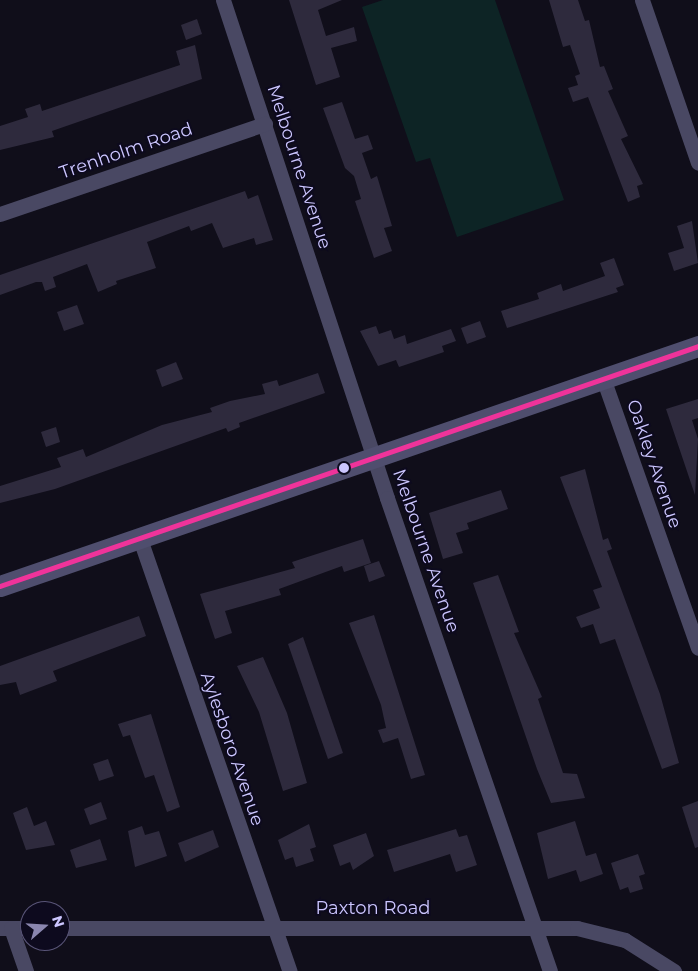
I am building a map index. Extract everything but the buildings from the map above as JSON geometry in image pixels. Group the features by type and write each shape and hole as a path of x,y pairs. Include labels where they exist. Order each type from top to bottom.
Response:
{"street":[{"name":"Melbourne Avenue","path":"223,0 374,457 550,971"},
{"path":"642,0 698,163"},
{"name":"Trenholm Road","path":"0,214 265,124"},
{"path":"0,586 698,346"},
{"name":"Oakley Avenue","path":"603,378 698,648"},
{"name":"Aylesboro Avenue","path":"140,538 290,971"},
{"name":"Paxton Road","path":"70,928 535,927 607,933 642,948 674,971"},
{"path":"20,928 6,928 26,971"}],"green space":[{"path":"383,0 495,0 564,200 457,237 430,158 416,162 362,7"}],"transit line":[{"path":"0,586 698,346"}]}
